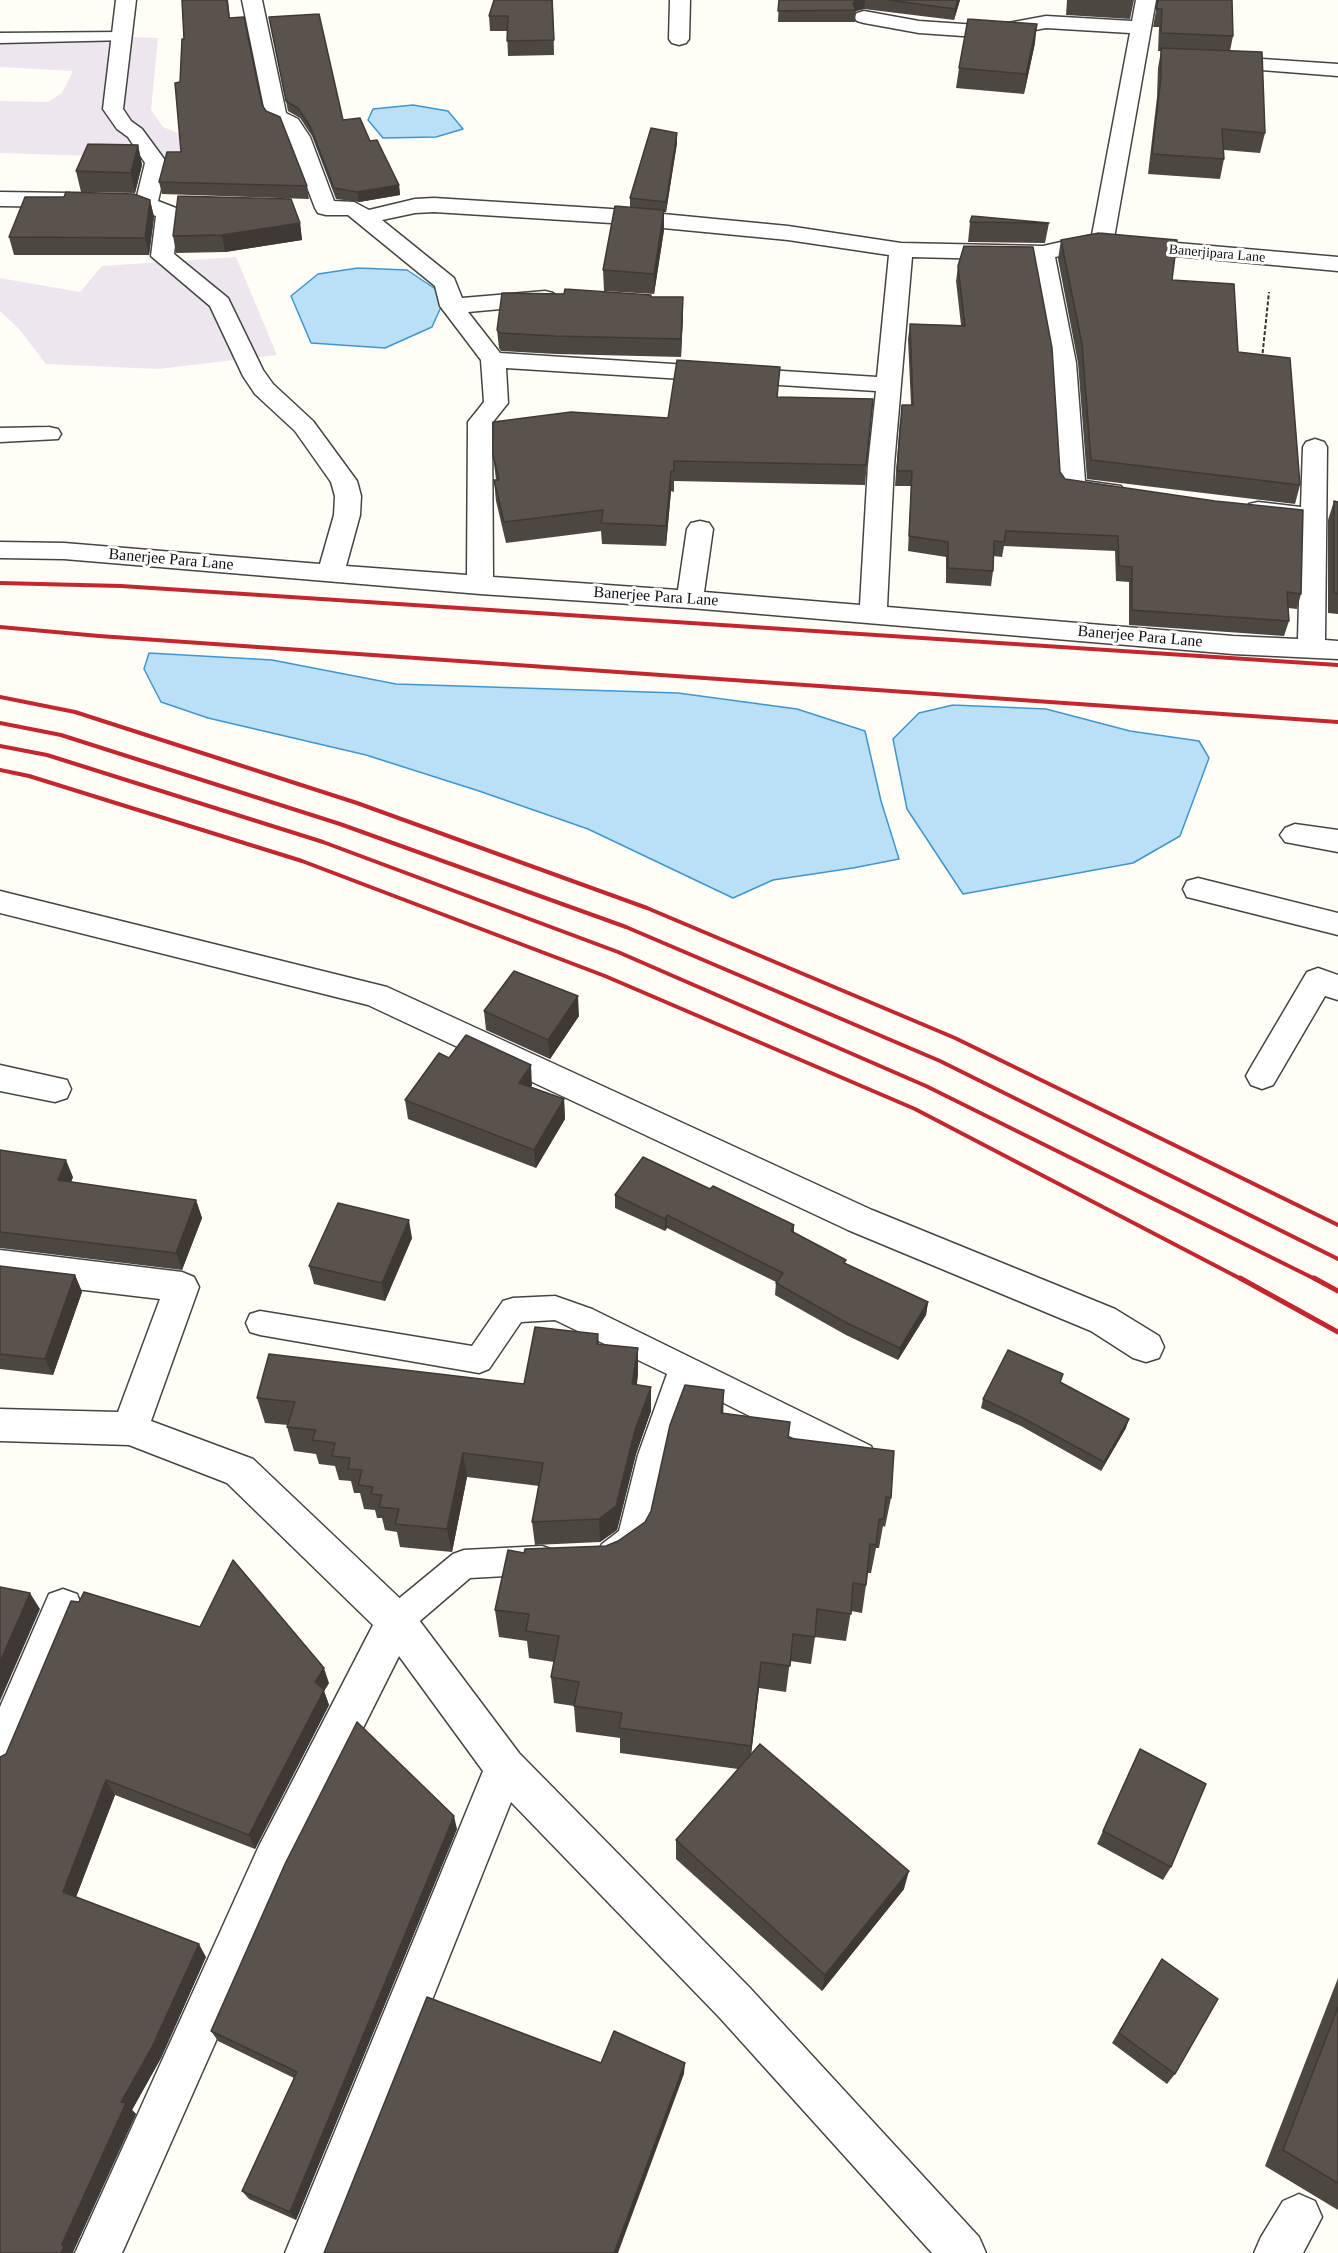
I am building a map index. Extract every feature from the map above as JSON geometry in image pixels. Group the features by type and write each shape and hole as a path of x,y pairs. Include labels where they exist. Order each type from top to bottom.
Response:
{"street":[{"path":"126,0 113,109 156,163 146,204"},
{"path":"252,0 276,117 291,123 299,137 326,208"},
{"path":"679,39 680,0"},
{"path":"1096,243 1103,238 1146,0"},
{"path":"864,17 919,27 992,32 1046,22 1141,28"},
{"path":"1135,59 1158,60"},
{"path":"1192,61 1338,70"},
{"path":"0,200 89,200"},
{"path":"123,202 182,204"},
{"path":"146,204 168,213 162,256 220,303 251,371 264,389 304,426 344,482 348,496 347,515 331,572"},
{"name":"Banerjipara Lane","path":"366,217 415,206 434,205 611,216 788,233 901,250 1043,253 1096,243 1338,264"},
{"path":"302,207 346,207 366,217 446,283 452,306 493,360 496,403 480,422 480,585"},
{"path":"873,614 881,465 901,250"},
{"path":"1043,253 1064,363 1074,487 1131,494"},
{"path":"452,306 567,298"},
{"path":"493,360 890,385"},
{"path":"0,435 49,434"},
{"path":"1311,649 1315,447"},
{"path":"1235,508 1313,516"},
{"path":"690,599 700,529"},
{"name":"Banerjee Para Lane","path":"0,550 64,551 480,585 690,599 1233,645 1338,650"},
{"path":"1295,835 1338,841"},
{"path":"1198,889 1338,924"},
{"path":"0,902 376,995 860,1220 1103,1320 1146,1347"},
{"path":"1262,1077 1318,980 1338,988"},
{"path":"0,1078 55,1089"},
{"path":"0,1265 182,1287 130,1429"},
{"path":"0,1425 130,1429 240,1471 396,1621 505,1767 735,2003 963,2253"},
{"path":"0,1754 63,1607"},
{"path":"98,2253 274,1861 396,1621"},
{"path":"308,2253 505,1767"}],"lane":[{"path":"0,38 122,37"},
{"path":"260,1323 479,1360 513,1310 555,1308 582,1318 860,1456"},
{"path":"396,1621 464,1564 607,1557 633,1539 653,1455 683,1369"}],"path":[{"path":"1262,360 1273,259"}],"shaded area":[{"path":"0,31 158,38 151,110 163,127 205,144 223,160 0,153 0,101 48,102 62,93 73,71 0,67"},
{"path":"236,257 277,355 158,369 46,364 19,329 0,311 0,278 80,292 102,266"}],"water":[{"path":"413,105 448,111 463,129 436,137 383,138 368,120 373,109"},
{"path":"358,268 407,270 446,296 432,327 385,348 311,343 291,296 318,274"},
{"path":"149,653 272,660 396,684 678,693 797,709 865,731 881,801 899,859 773,880 733,898 588,829 479,791 366,755 208,718 161,702 144,669"},
{"path":"953,705 1046,709 1130,731 1199,741 1209,758 1180,836 1133,863 963,894 907,809 893,739 919,713"}],"building":[{"path":"182,0 227,0 229,18 244,17 262,105 266,111 280,117 307,186 159,182 167,152 181,152 175,83 180,82 182,39 184,39"},
{"path":"494,0 552,0 554,40 507,41 508,16 489,16"},
{"path":"779,0 856,0 853,4 856,10 778,11"},
{"path":"888,0 958,0 955,9"},
{"path":"1158,0 1232,0 1233,36 1161,33 1162,9 1156,9"},
{"path":"319,14 343,120 360,118 370,141 377,140 399,185 357,192 334,188 310,126 298,108 286,101 269,17"},
{"path":"968,19 1037,24 1026,74 959,68"},
{"path":"1161,48 1262,52 1265,133 1222,129 1224,159 1152,154 1161,77"},
{"path":"651,128 677,133 666,202 630,198"},
{"path":"88,144 138,145 131,173 76,171"},
{"path":"66,192 134,194 150,200 145,238 9,237 25,197 64,197"},
{"path":"178,196 291,199 300,223 222,235 173,236"},
{"path":"615,206 664,210 654,274 603,270"},
{"path":"972,216 1049,223 970,222"},
{"path":"1099,233 1177,240 1172,280 1234,284 1238,352 1290,358 1300,485 1091,460 1082,344 1061,240"},
{"path":"964,246 1033,247 1052,348 1060,472 1065,479 1215,501 1303,510 1301,594 1287,592 1289,621 1132,610 1132,567 1119,566 1118,536 1006,531 1004,542 994,541 993,571 948,568 948,542 909,536 912,471 897,471 902,405 913,405 910,324 965,326 958,266"},
{"path":"565,289 651,295 651,297 683,297 681,339 555,336 500,333 497,330 502,293 564,294"},
{"path":"677,360 780,367 777,397 873,399 866,465 674,461 666,526 601,523 603,510 504,522 494,480 499,480 493,455 493,422 571,412 668,418"},
{"path":"1334,501 1338,502 1338,594 1334,593"},
{"path":"514,971 578,996 548,1040 484,1011"},
{"path":"466,1035 531,1065 519,1083 564,1099 534,1150 405,1100 439,1053 449,1058"},
{"path":"0,1150 66,1160 58,1180 196,1200 176,1253 0,1232"},
{"path":"643,1157 710,1189 713,1186 794,1225 791,1231 846,1260 844,1263 928,1302 900,1348 847,1323 776,1283 783,1273 667,1215 665,1219 615,1195"},
{"path":"338,1203 409,1220 382,1283 309,1266"},
{"path":"0,1266 75,1275 45,1359 0,1354"},
{"path":"535,1327 598,1334 597,1344 638,1348 632,1384 651,1387 635,1430 616,1506 599,1519 532,1522 543,1463 463,1453 447,1529 395,1524 399,1509 379,1507 382,1495 371,1494 373,1487 358,1485 362,1470 348,1469 350,1458 332,1456 335,1443 312,1440 316,1430 287,1427 295,1402 257,1398 269,1354 524,1384"},
{"path":"1008,1350 1063,1374 1060,1382 1129,1419 1104,1462 983,1399"},
{"path":"685,1385 724,1390 721,1413 790,1422 788,1438 894,1451 891,1498 886,1497 884,1519 879,1519 876,1545 870,1544 866,1585 853,1583 851,1614 817,1609 815,1637 793,1634 790,1666 761,1662 751,1746 619,1728 622,1713 574,1706 579,1682 551,1677 559,1636 526,1631 529,1614 495,1610 508,1550 524,1553 525,1549 606,1546 618,1541 645,1522 651,1511 670,1425"},
{"path":"233,1560 324,1668 315,1682 324,1690 249,1835 106,1780 63,1892 199,1944 152,2047 121,2102 126,2103 62,2244 64,2247 61,2253 0,2253 0,1757 6,1754 71,1601 79,1602 84,1592 200,1627"},
{"path":"0,1587 30,1593 0,1662"},
{"path":"357,1722 454,1816 290,2212 242,2191 297,2072 211,2031 285,1864"},
{"path":"760,1744 909,1871 825,1975 676,1840"},
{"path":"1140,1749 1206,1784 1171,1867 1103,1831"},
{"path":"1162,1959 1218,1999 1175,2074 1119,2033"},
{"path":"427,1997 601,2063 614,2031 685,2063 614,2253 324,2253"},
{"path":"1338,2007 1338,2183 1283,2150"}],"railway":[{"path":"0,583 121,586 1338,665"},
{"path":"0,627 99,636 1338,722"},
{"path":"0,697 75,712 357,803 647,908 955,1038 1338,1225"},
{"path":"0,723 61,735 340,824 626,927 940,1061 1338,1259"},
{"path":"0,746 47,755 323,842 618,952 926,1086 1317,1280"},
{"path":"0,770 29,776 302,861 605,976 915,1109 1243,1280"},
{"path":"1240,1278 1338,1332"},
{"path":"1314,1278 1338,1291"}]}
